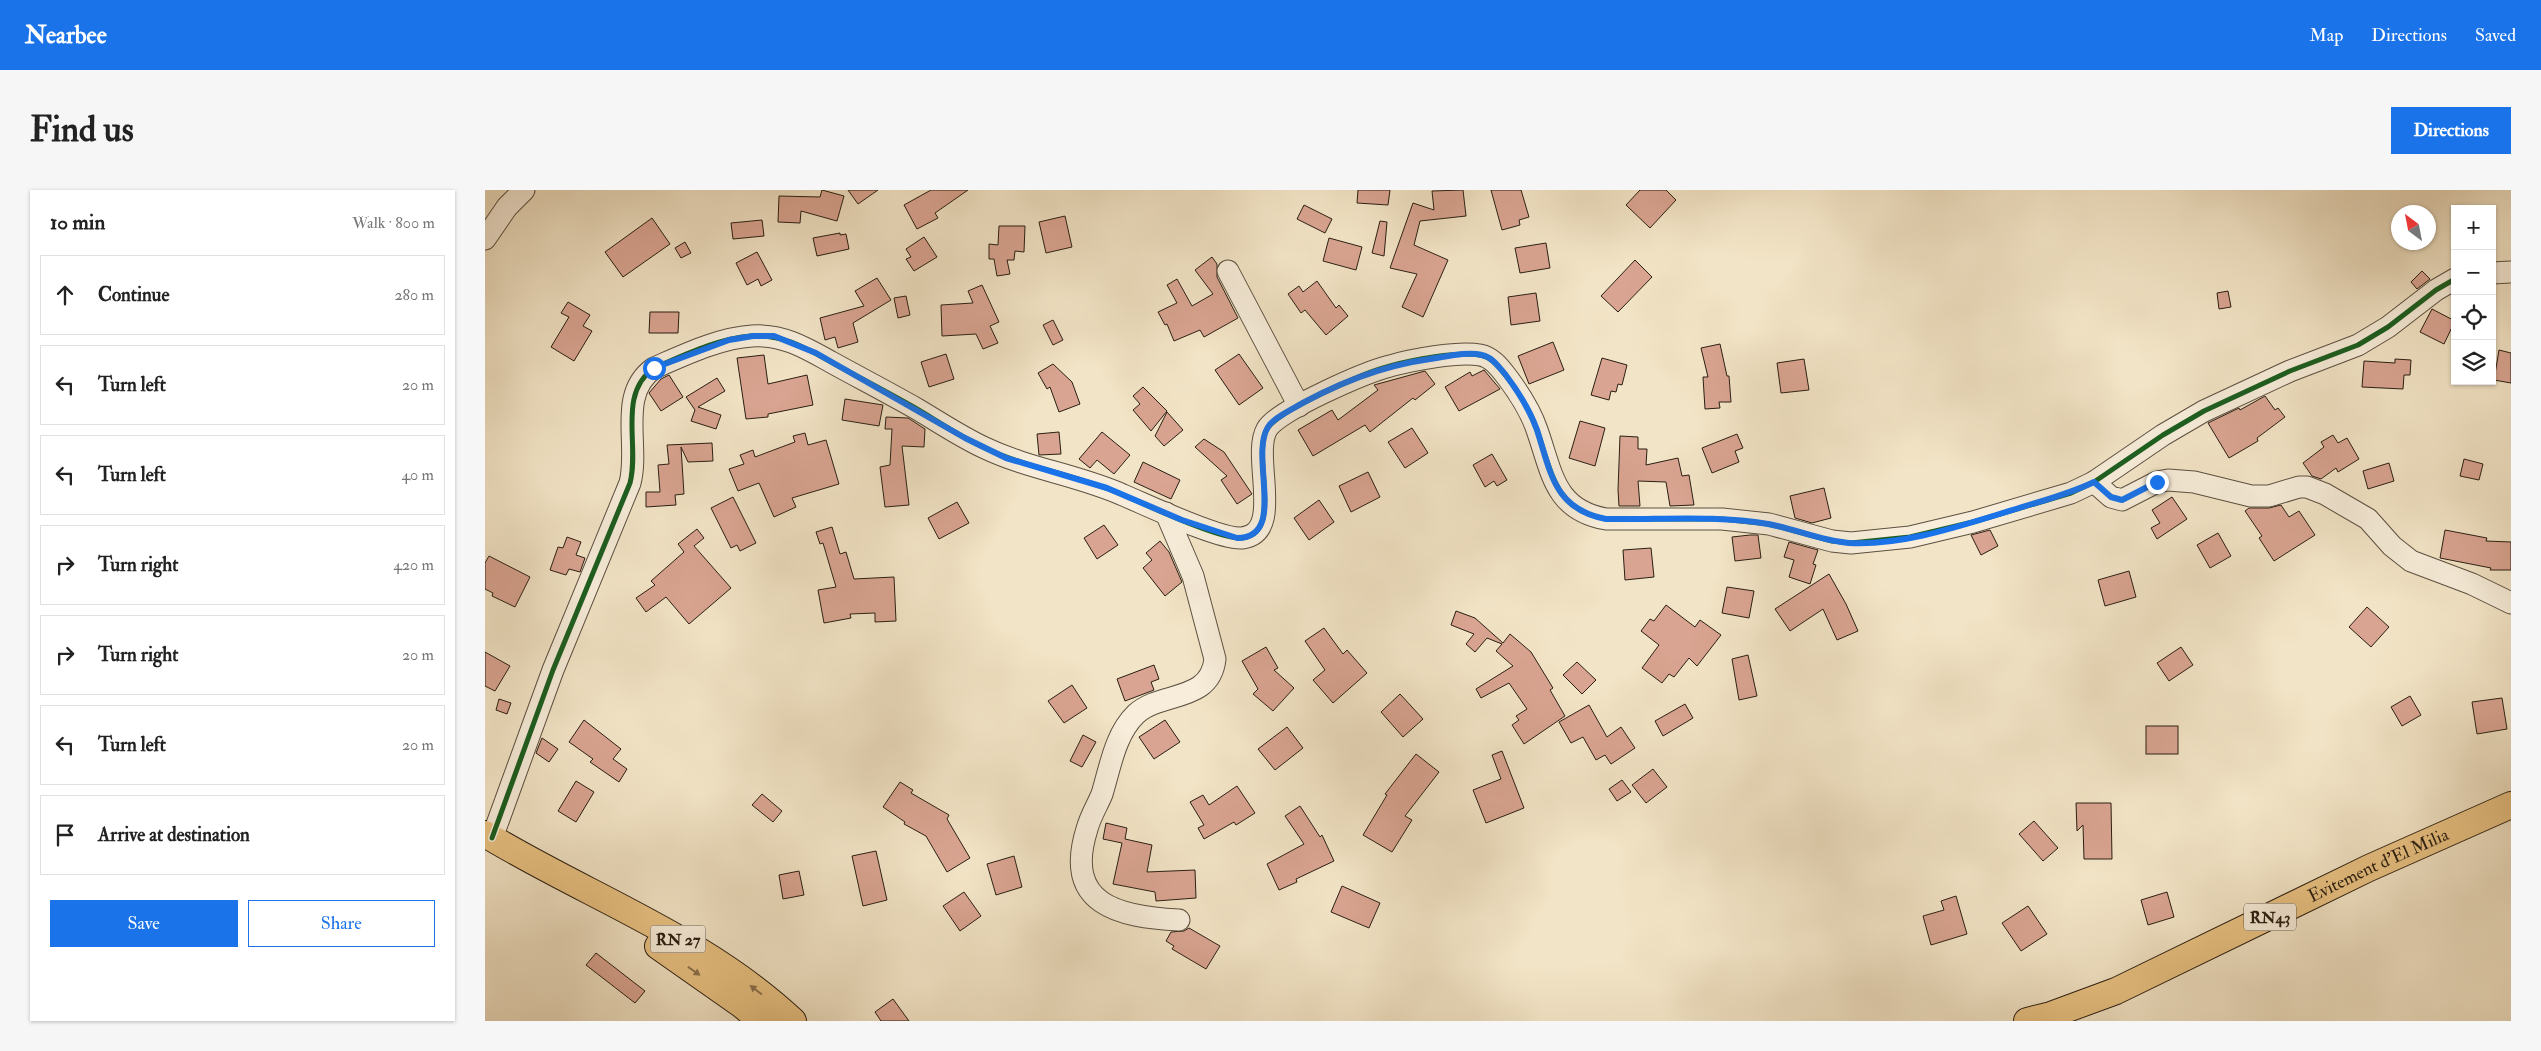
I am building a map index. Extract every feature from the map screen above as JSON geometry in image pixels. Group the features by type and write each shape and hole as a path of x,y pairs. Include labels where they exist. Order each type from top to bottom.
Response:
{"main road":[{"name":"Evitement d'El Milia","path":"2027,1021 2051,1015 2116,991 2369,868 2511,805"},
{"name":"RN 27","path":"489,836 553,873 679,940 738,977 793,1021"},
{"name":"RN 27","path":"553,873 742,1005 761,1021"}],"street":[{"path":"485,239 507,208 524,190"},
{"path":"1228,271 1299,406"},
{"path":"2496,273 2511,272"},
{"path":"489,836 553,670 630,483 635,458 631,410 639,386 647,373 654,368 729,340 753,336 774,336 816,353 965,438 1006,458 1094,483 1209,530 1237,538 1245,538 1257,531 1261,525 1265,508 1261,459 1264,434 1269,425 1299,406 1388,366 1441,357 1482,355 1491,359 1500,368 1519,395 1537,429 1549,469 1565,498 1587,516 1606,519 1722,519 1769,524 1832,541 1851,543 1910,537 1973,522 2071,493 2094,482 2204,411 2290,371 2359,345 2388,327 2436,290 2451,281"},
{"path":"2094,482 2111,497 2122,500 2134,496 2152,485 2168,480 2194,482 2251,496 2269,496 2299,487 2307,487 2325,494 2368,518 2392,546 2411,560 2472,584 2511,603"},
{"path":"1166,513 1193,576 1215,659 1214,666 1207,679 1190,692 1154,703 1136,714 1128,724 1120,738 1101,796 1087,828 1082,862 1087,885 1092,894 1103,905 1125,914 1179,920"}],"building":[{"path":"822,190 844,196 837,221 801,211 800,223 778,222 779,196 820,197"},
{"path":"848,190 878,190 858,204"},
{"path":"931,190 968,190 935,213 938,218 917,229 904,205"},
{"path":"1358,190 1390,190 1388,205 1357,203"},
{"path":"1463,190 1466,216 1420,221 1414,245 1448,260 1423,317 1402,307 1417,274 1390,268 1413,203 1434,210 1432,191"},
{"path":"1491,190 1521,190 1529,217 1519,220 1520,225 1502,230"},
{"path":"1640,190 1666,190 1676,200 1650,228 1626,205"},
{"path":"1304,205 1332,219 1325,233 1297,219"},
{"path":"1065,216 1072,247 1046,253 1039,222"},
{"path":"652,218 670,244 623,277 605,252"},
{"path":"762,220 764,236 733,239 731,223"},
{"path":"1380,221 1387,222 1384,256 1372,253"},
{"path":"999,226 1025,226 1024,252 1015,251 1014,260 1007,260 1010,274 997,276 994,259 989,259 989,244 998,245"},
{"path":"840,233 840,235 846,234 849,249 817,256 813,238"},
{"path":"924,237 937,257 914,271 906,259 911,257 906,249"},
{"path":"1329,238 1362,247 1356,270 1323,261"},
{"path":"685,242 691,253 681,258 675,248"},
{"path":"1546,243 1550,268 1520,273 1515,248"},
{"path":"757,252 772,280 761,286 758,279 747,285 736,263"},
{"path":"1212,257 1217,264 1217,277 1238,318 1204,337 1200,330 1174,341 1167,324 1165,325 1158,312 1177,303 1167,285 1177,279 1192,306 1213,294 1195,270"},
{"path":"1635,260 1652,277 1618,312 1601,296"},
{"path":"2422,271 2430,279 2417,289 2411,282"},
{"path":"877,278 891,300 853,323 858,342 838,348 835,337 825,340 820,318 864,306 855,291"},
{"path":"1317,281 1336,308 1339,305 1348,316 1326,335 1305,310 1301,313 1288,294 1299,286 1303,292"},
{"path":"982,285 999,322 990,326 998,343 983,349 976,334 942,336 941,305 973,303 968,291"},
{"path":"2228,291 2231,307 2219,309 2217,293"},
{"path":"1536,293 1540,321 1511,325 1508,297"},
{"path":"906,296 910,315 898,318 894,298"},
{"path":"568,302 590,315 583,326 592,331 574,361 551,347 569,317 561,313"},
{"path":"2432,309 2451,319 2451,329 2444,344 2420,332"},
{"path":"650,312 679,312 678,333 649,333"},
{"path":"1053,320 1063,340 1053,345 1043,325"},
{"path":"1553,342 1564,370 1529,384 1518,356"},
{"path":"1720,344 1727,376 1729,376 1731,402 1719,402 1720,408 1705,409 1703,377 1708,377 1701,348"},
{"path":"2499,350 2511,353 2511,383 2496,380"},
{"path":"946,354 954,379 929,387 921,362"},
{"path":"1239,354 1263,388 1239,405 1215,370"},
{"path":"764,355 768,384 807,375 813,405 768,414 768,417 746,419 737,358"},
{"path":"1602,358 1627,365 1622,385 1618,384 1616,392 1611,391 1609,400 1591,395"},
{"path":"1804,359 1809,390 1781,393 1777,363"},
{"path":"2395,359 2411,360 2410,375 2404,375 2403,389 2362,387 2364,361 2395,363"},
{"path":"1053,364 1072,382 1080,404 1059,412 1050,387 1047,389 1038,373"},
{"path":"1484,370 1500,389 1459,411 1445,387 1470,372 1472,376"},
{"path":"1425,371 1435,384 1415,400 1413,398 1370,432 1365,425 1313,456 1298,430 1332,410 1338,420 1378,390 1374,385"},
{"path":"669,375 683,397 661,411 649,393 661,379"},
{"path":"717,378 725,391 698,407 721,415 716,429 691,421 695,410 686,397"},
{"path":"1143,387 1167,411 1151,431 1133,410 1140,404 1133,396"},
{"path":"2265,396 2275,410 2278,408 2285,417 2257,438 2258,441 2229,458 2208,423 2239,408 2240,410"},
{"path":"845,399 883,405 879,426 842,420"},
{"path":"1167,412 1183,430 1164,446 1155,436"},
{"path":"886,417 908,418 925,429 924,447 902,446 909,505 885,507 880,467 890,465 892,429 885,429"},
{"path":"1580,421 1605,428 1595,466 1569,458"},
{"path":"1412,428 1428,453 1405,468 1388,442"},
{"path":"1059,432 1061,454 1039,455 1037,434"},
{"path":"1102,432 1130,455 1114,474 1097,460 1090,468 1079,459"},
{"path":"805,433 808,445 826,440 839,484 792,498 796,507 774,517 759,483 738,491 729,469 744,464 740,455 753,450 755,457 795,442 793,436"},
{"path":"1737,434 1743,448 1735,451 1739,462 1712,473 1702,448"},
{"path":"2333,435 2338,443 2347,438 2359,459 2338,472 2336,468 2321,479 2312,476 2303,463 2324,447 2321,442"},
{"path":"1620,436 1638,437 1638,449 1647,449 1646,465 1678,458 1682,476 1689,475 1694,505 1670,506 1666,482 1638,481 1640,506 1619,506"},
{"path":"1204,439 1224,452 1252,494 1237,504 1221,480 1227,476 1195,447"},
{"path":"712,443 713,461 688,462 681,447 684,494 675,495 676,505 646,507 646,492 660,492 658,465 669,464 667,445"},
{"path":"1492,454 1507,480 1497,486 1494,481 1485,487 1473,465"},
{"path":"2464,459 2483,464 2479,480 2460,476"},
{"path":"1143,462 1180,480 1171,499 1134,482"},
{"path":"2389,463 2394,481 2368,489 2363,471"},
{"path":"1368,472 1380,497 1351,512 1339,486"},
{"path":"1824,488 1831,518 1812,523 1795,518 1790,496"},
{"path":"733,497 756,543 740,551 737,545 731,548 711,508"},
{"path":"2172,497 2187,519 2157,539 2151,528 2160,523 2152,510"},
{"path":"1319,500 1334,522 1309,540 1294,518"},
{"path":"957,502 969,523 939,539 928,518"},
{"path":"2281,505 2289,517 2299,511 2315,535 2274,561 2259,538 2262,536 2245,511 2249,508 2269,508"},
{"path":"1104,525 1118,545 1097,559 1084,538"},
{"path":"832,527 840,554 846,552 854,579 894,577 896,621 875,622 875,613 850,614 851,618 824,623 818,590 836,587 823,543 820,544 816,532"},
{"path":"697,529 704,538 694,546 731,588 689,624 666,597 646,612 636,598 655,585 651,581 684,552 678,544"},
{"path":"1990,530 1998,546 1981,555 1971,535"},
{"path":"2445,530 2487,538 2486,541 2511,542 2511,570 2490,570 2491,568 2440,558"},
{"path":"2218,533 2231,556 2210,568 2197,545"},
{"path":"1758,535 1761,558 1735,561 1732,537"},
{"path":"567,537 581,542 576,555 585,558 580,572 569,569 566,575 550,570 558,547 563,548"},
{"path":"1160,541 1169,552 1182,582 1165,596 1143,568 1152,560 1146,553"},
{"path":"1789,542 1818,550 1813,564 1816,565 1810,584 1789,577 1794,560 1784,557"},
{"path":"1651,548 1654,577 1625,580 1623,550"},
{"path":"489,556 530,577 515,607 492,596 493,593 485,589 485,563"},
{"path":"2129,571 2136,597 2105,606 2098,580"},
{"path":"1829,574 1846,604 1858,631 1837,640 1823,609 1790,631 1775,609"},
{"path":"1727,587 1754,591 1749,618 1722,613"},
{"path":"1666,605 1695,627 1700,620 1721,635 1697,666 1689,658 1674,677 1669,674 1662,683 1642,668 1659,645 1641,631 1650,619 1654,621"},
{"path":"2367,607 2389,627 2371,647 2349,627"},
{"path":"1456,611 1475,618 1503,643 1510,634 1531,652 1553,688 1550,690 1565,716 1524,744 1512,725 1519,720 1516,716 1527,709 1509,683 1481,698 1476,689 1513,666 1496,651 1502,644 1487,638 1475,652 1466,644 1474,634 1451,625"},
{"path":"1324,628 1343,654 1347,650 1367,673 1333,703 1313,680 1325,670 1305,641"},
{"path":"1266,647 1278,668 1274,670 1294,688 1273,711 1253,694 1258,689 1242,661"},
{"path":"2181,647 2193,665 2169,681 2157,663"},
{"path":"485,652 510,666 495,691 485,686"},
{"path":"1748,655 1757,696 1739,700 1732,659"},
{"path":"1577,662 1596,680 1582,694 1563,675"},
{"path":"1154,665 1159,679 1151,682 1154,690 1125,701 1117,679"},
{"path":"1072,685 1087,708 1064,723 1048,701"},
{"path":"1400,694 1423,719 1403,737 1381,712"},
{"path":"2410,696 2421,715 2402,726 2391,707"},
{"path":"2502,698 2507,729 2477,734 2472,702"},
{"path":"499,699 511,703 507,714 496,710"},
{"path":"1685,704 1693,718 1663,736 1655,721"},
{"path":"1589,705 1607,737 1621,727 1635,748 1611,764 1605,755 1596,760 1583,737 1571,743 1559,722"},
{"path":"584,720 621,749 613,759 627,769 619,782 590,762 593,759 569,742"},
{"path":"1165,720 1180,742 1154,759 1139,737"},
{"path":"2146,726 2178,726 2178,754 2146,754"},
{"path":"1287,727 1303,748 1275,770 1258,749"},
{"path":"1083,735 1096,742 1082,767 1070,761"},
{"path":"542,738 558,749 549,762 536,753"},
{"path":"1502,751 1524,808 1486,823 1473,790 1501,779 1492,755"},
{"path":"1416,754 1439,772 1405,816 1412,820 1392,852 1363,835 1387,795 1385,794"},
{"path":"1653,769 1667,787 1646,803 1632,785"},
{"path":"1622,780 1631,792 1617,801 1609,789"},
{"path":"576,781 594,792 576,822 558,811"},
{"path":"900,782 913,790 911,793 949,815 947,819 970,858 947,872 926,836 904,824 905,822 883,807"},
{"path":"1237,786 1255,813 1236,825 1234,822 1204,839 1198,828 1204,825 1190,802 1203,795 1209,805"},
{"path":"762,794 782,811 773,822 752,805"},
{"path":"2076,803 2111,803 2112,859 2084,859 2083,825 2077,831"},
{"path":"1300,806 1320,837 1322,835 1334,861 1296,879 1297,882 1279,890 1267,864 1304,844 1285,816"},
{"path":"2034,821 2058,848 2043,861 2019,834"},
{"path":"1106,823 1127,828 1125,839 1152,845 1147,872 1195,870 1196,898 1156,901 1155,892 1113,884 1122,843 1103,839"},
{"path":"876,851 887,900 863,906 852,856"},
{"path":"1014,856 1022,887 996,895 987,864"},
{"path":"799,871 804,895 783,899 779,875"},
{"path":"1342,886 1380,903 1369,928 1331,912"},
{"path":"964,892 981,916 960,931 943,906"},
{"path":"2167,892 2174,917 2148,925 2141,900"},
{"path":"1956,896 1967,934 1931,945 1923,916 1944,910 1941,901"},
{"path":"2028,906 2047,934 2021,951 2002,923"},
{"path":"1189,928 1220,946 1206,969 1172,949 1174,946 1166,941 1171,932 1184,931"},
{"path":"596,953 645,991 635,1003 586,965"},
{"path":"893,999 909,1021 881,1021 875,1012"}],"cycle path":[{"path":"492,838 553,670 630,483 633,453 632,421 636,392 643,379 654,368 727,340 740,337 763,336 794,343 896,397 985,448 1019,461 1106,488 1217,534 1242,538 1255,533 1262,523 1265,508 1263,441 1267,429 1274,421 1304,402 1378,370 1435,357 1460,354 1480,355 1492,360 1499,367 1524,403 1534,423 1558,487 1565,498 1575,507 1606,519 1722,519 1769,524 1832,541 1851,543 1910,537 1973,522 2071,493 2094,482 2163,435 2204,411 2290,371 2358,345 2388,327 2436,290 2451,281"}],"route":[{"path":"654,368 729,340 753,336 774,336 794,342 816,353 965,438 1006,458 1038,468 1063,473 1107,488 1182,520 1237,538 1245,538 1252,535 1257,531 1264,518 1265,500 1261,445 1269,425 1276,419 1307,401 1376,370 1408,362 1471,354 1482,355 1491,359 1509,380 1537,429 1540,443 1556,484 1565,498 1587,516 1606,519 1722,519 1769,524 1832,541 1851,543 1873,542 1910,537 1973,522 2071,493 2094,482 2111,497 2122,500 2134,496 2157,482"}]}
